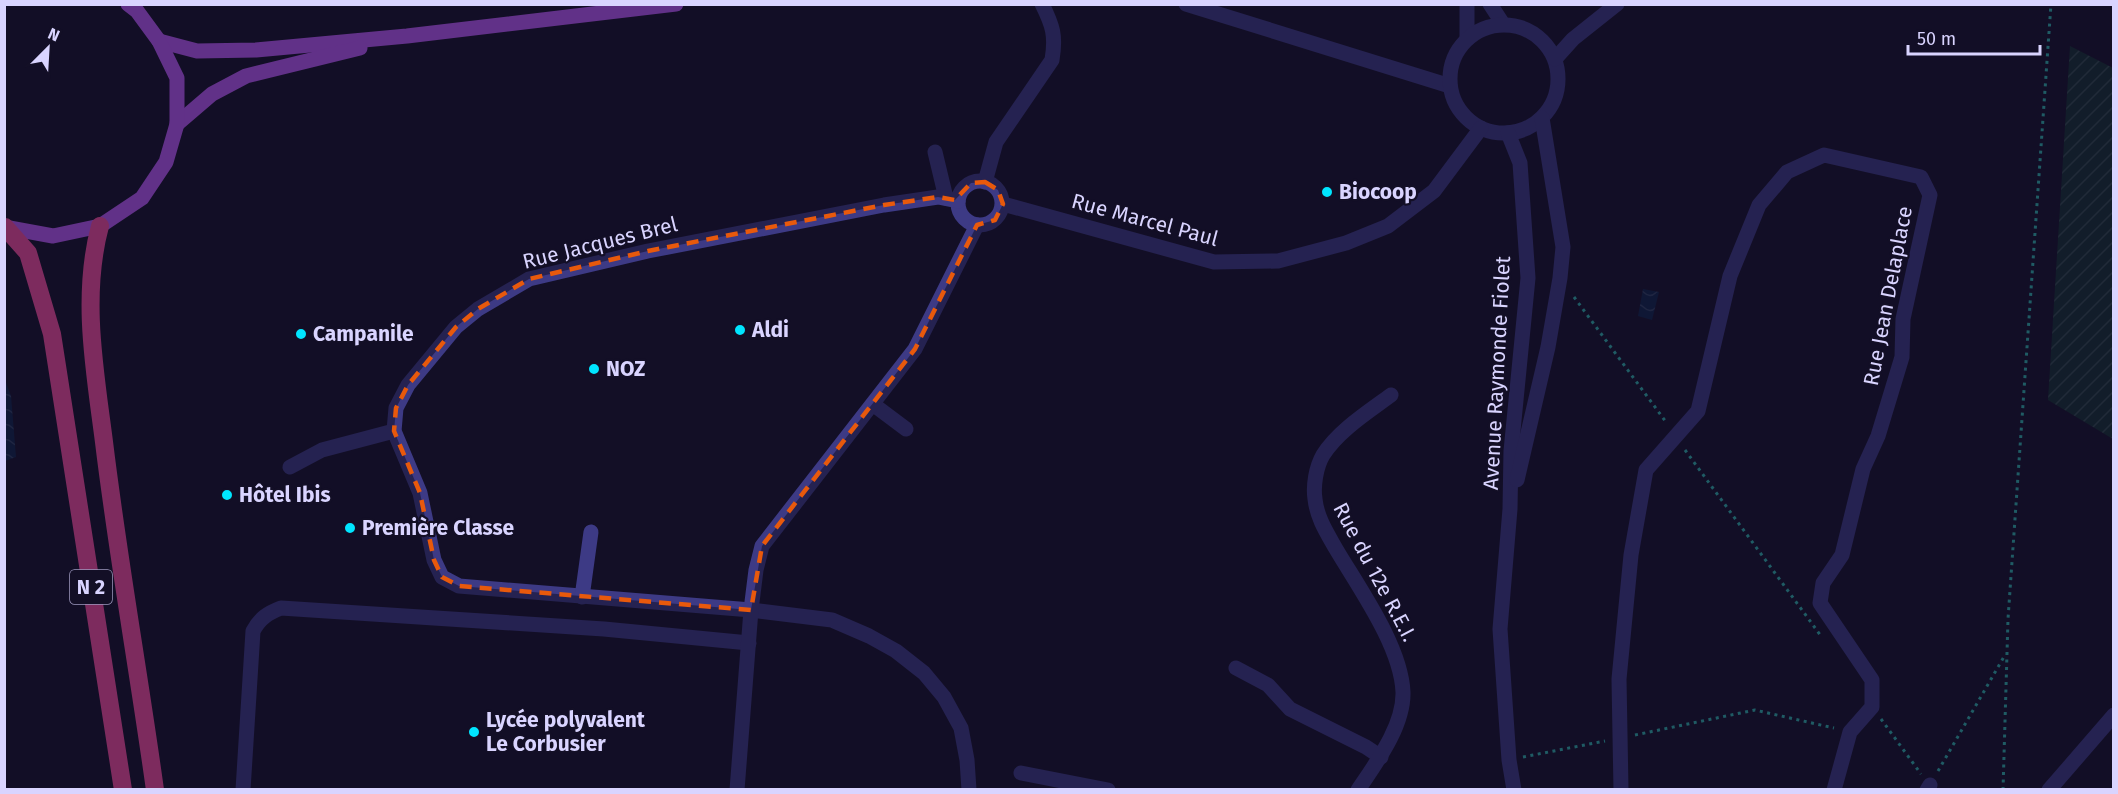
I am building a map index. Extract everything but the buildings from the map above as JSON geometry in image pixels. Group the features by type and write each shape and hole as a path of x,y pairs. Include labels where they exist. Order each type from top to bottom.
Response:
{"highway":[{"name":"N 2","path":"100,225 94,250 90,328 111,500 155,789"},
{"name":"N 2","path":"4,227 28,253 52,334 123,789"}],"main road":[{"path":"4,227 53,236 100,225 142,198 166,162 177,124 177,78 159,41 137,11 128,4"},
{"path":"159,41 198,51 244,50 407,36 676,4"},
{"path":"177,124 212,94 246,76 407,36"}],"street":[{"path":"985,182 996,142 1052,60 1055,44 1054,28 1042,4"},
{"path":"1186,4 1450,86"},
{"path":"1467,4 1467,39"},
{"path":"1490,4 1503,24"},
{"path":"1555,59 1573,39 1617,4"},
{"path":"1503,24 1520,27 1534,34 1546,45 1555,59 1558,75 1557,90 1552,105 1542,117 1521,131 1508,133 1482,128 1460,111 1453,99 1450,73 1459,48 1467,39 1490,26 1503,24"},
{"name":"Avenue Raymonde Fiolet","path":"1510,509 1548,347 1563,247 1542,117"},
{"name":"Rue Marcel Paul","path":"1003,204 1214,262 1278,261 1346,243 1388,226 1434,191 1482,128"},
{"name":"Avenue Raymonde Fiolet","path":"1508,133 1520,163 1528,278 1511,451 1510,509 1500,629 1509,759 1514,789"},
{"path":"935,152 952,200 965,219 977,225 986,225 1000,213 1003,204 998,190 992,184 978,181 964,188 952,200"},
{"name":"Rue Jean Delaplace","path":"1621,789 1619,679 1631,555 1646,470 1698,411 1730,276 1759,205 1787,172 1824,155 1921,177 1930,195 1903,320 1902,357 1878,436 1863,469 1842,555 1823,583 1820,603 1872,680 1872,707"},
{"name":"Rue Jacques Brel","path":"394,430 396,408 408,385 456,327 478,309 529,279 648,251 884,205 938,197 952,200"},
{"path":"737,789 751,610 756,570 762,546 874,405 915,349 977,225"},
{"name":"Rue du 12e R.E.I.","path":"1358,789 1381,757 1391,736 1400,711 1403,692 1397,659 1385,633 1321,523 1315,500 1314,484 1323,456 1351,423 1391,395"},
{"path":"874,405 906,429"},
{"path":"290,467 322,450 394,430 420,493 434,560 442,577 459,586 751,610 832,621 869,636 896,651 924,673 944,697 961,728 969,789"},
{"path":"582,597 591,532"},
{"path":"243,789 253,631 258,622 268,613 281,608 604,629 749,643"},
{"path":"1236,668 1268,685 1290,709 1366,747 1381,757"},
{"path":"1834,789 1850,732 1872,707"},
{"path":"2049,789 2114,716"},
{"path":"1022,773 1108,789"}],"path":[{"path":"2003,789 2006,653 2051,4"},
{"path":"1560,278 1823,639"},
{"path":"1872,707 1928,787 2006,653"},
{"path":"1509,759 1620,739 1755,710 1850,732"}],"highlighted area":[{"path":"985,182 998,190 1003,204 995,220 977,225 915,349 762,546 751,610 459,586 442,577 434,560 420,493 394,431 396,408 408,385 456,327 478,309 529,279 648,251 884,205 938,197 955,200 971,183"}],"green space":[{"path":"2070,46 2113,68 2113,439 2048,400"}],"water":[{"path":"1643,289 1659,292 1652,320 1638,316"},
{"path":"5,380 11,396 16,457 5,461"}],"place":[{"name":"Biocoop","path":"1327,192"},
{"name":"Aldi","path":"740,330"},
{"name":"Campanile","path":"301,334"},
{"name":"NOZ","path":"594,369"},
{"name":"Hôtel Ibis","path":"227,495"},
{"name":"Première Classe","path":"350,528"},
{"name":"Lycée polyvalent Le Corbusier","path":"474,732"}]}
